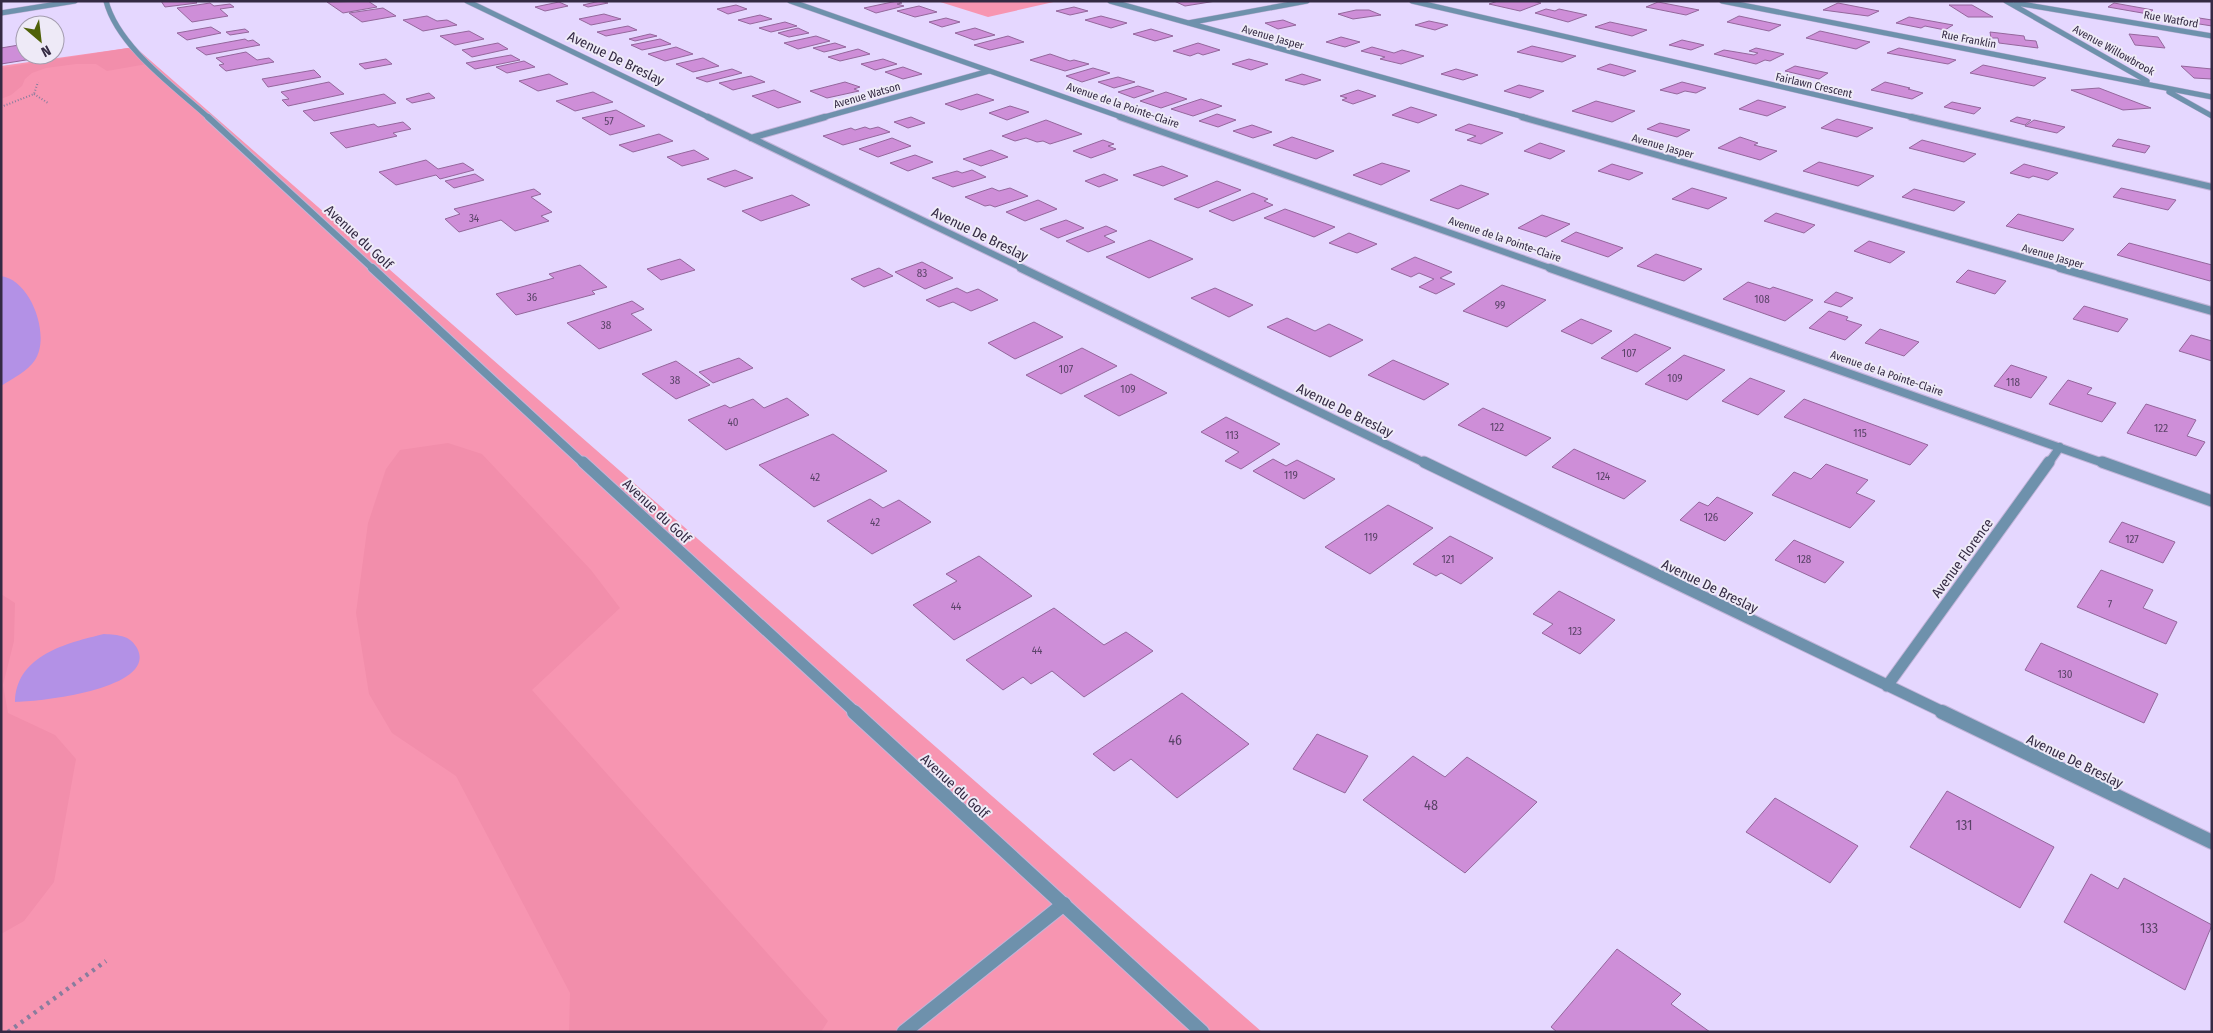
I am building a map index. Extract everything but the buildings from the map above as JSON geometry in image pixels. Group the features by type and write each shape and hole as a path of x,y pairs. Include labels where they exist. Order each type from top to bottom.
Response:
{"street":[{"path":"1,13 75,1"},
{"name":"Avenue du Golf","path":"106,1 109,12 134,49 1202,1032"},
{"name":"Avenue De Breslay","path":"467,1 2212,842"},
{"name":"Avenue de la Pointe-Claire","path":"790,1 2212,501"},
{"name":"Avenue Jasper","path":"1110,1 2212,311"},
{"path":"1187,23 1306,1"},
{"name":"Fairlawn Crescent","path":"1412,1 2212,187"},
{"name":"Rue Franklin","path":"1722,1 2212,97"},
{"name":"Avenue Willowbrook","path":"2007,1 2212,116"},
{"name":"Rue Watford","path":"2007,1 2212,36"},
{"name":"Avenue Watson","path":"751,138 989,71"},
{"name":"Avenue Florence","path":"1887,686 2060,447"},
{"path":"904,1032 1064,904"}],"path":[{"path":"34,94 38,82"},
{"path":"34,94 48,102"},
{"path":"1,107 34,94"},
{"path":"8,1032 106,961"}],"shaded area":[{"path":"937,1 1058,1 988,17"},
{"path":"135,47 1262,1032 1,1032 1,66 15,64 65,65 65,57"},
{"path":"128,48 147,64 107,71 96,64 76,64 46,68 32,73 25,79 22,86 11,95 1,99 1,68 20,65 65,65 65,58"},
{"path":"1,276 12,280 21,287 29,298 35,310 41,337 39,350 32,364 1,386"},
{"path":"448,443 482,454 591,570 620,608 532,690 828,1021 821,1032 569,1032 570,993 456,776 392,733 369,694 356,613 368,523 386,469 400,450"},
{"path":"1,594 15,603 14,641 3,685 8,713 55,735 76,759 54,882 24,921 1,934"},
{"path":"104,634 123,636 131,640 137,648 139,662 130,674 114,683 70,696 15,702 18,686 24,673 34,662 60,647"}]}
